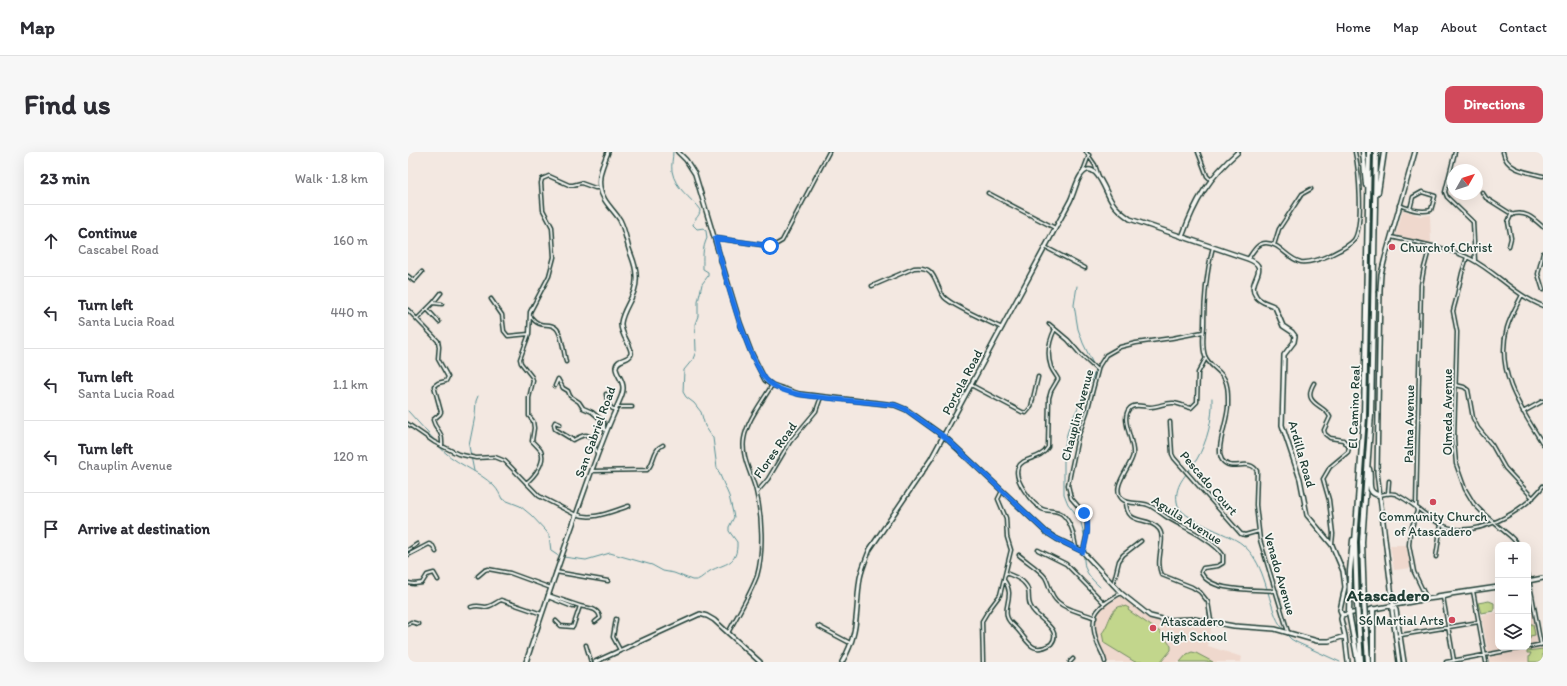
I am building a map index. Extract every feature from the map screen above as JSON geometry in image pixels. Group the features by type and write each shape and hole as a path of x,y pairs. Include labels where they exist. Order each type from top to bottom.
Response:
{"highway":[{"path":"1363,152 1368,206"},
{"name":"El Camino Real","path":"1361,662 1355,570 1356,526 1364,431 1369,152"},
{"name":"El Camino Real","path":"1368,662 1362,542 1371,414 1376,152"},
{"path":"1375,210 1384,152"},
{"path":"1368,465 1370,472 1370,489 1373,493 1379,495"},
{"path":"1356,526 1351,552 1349,613 1358,662"},
{"path":"1373,609 1373,662"}],"street":[{"path":"526,483 536,472 542,459 541,452 532,441 534,428 533,421 529,416 529,398 533,381 520,359 529,334 530,312 549,276 554,257 552,227 543,210 541,183 542,179 549,176 569,185 581,183 595,188 600,188 600,176 608,152"},
{"path":"678,152 686,160 695,174 744,333 762,376 772,385 798,394 900,407 944,436 1046,532 1083,552 1121,593 1144,613 1153,618 1166,620 1194,619 1234,626 1275,629 1308,639 1321,641 1332,640 1345,636"},
{"path":"715,238 770,246 782,241 828,152"},
{"path":"1086,152 1095,165 1111,202 1121,213 1135,221 1248,258 1260,245 1267,243 1274,245 1294,259 1307,262 1327,257 1343,249 1352,242 1356,236 1360,224 1355,152"},
{"path":"1198,152 1211,180"},
{"path":"1182,237 1195,204 1211,180 1238,152"},
{"name":"El Camino Real","path":"1399,662 1395,607 1393,605 1379,495 1377,467 1380,289 1381,274 1390,237 1415,152"},
{"path":"1455,152 1445,192 1447,197 1473,222 1475,261"},
{"path":"1502,152 1505,160 1510,166 1543,176"},
{"name":"Portola Road","path":"842,662 851,644 856,629 861,575 864,562 870,549 925,468 944,436 1070,201 1089,155"},
{"path":"1080,177 1085,172 1091,171 1100,177"},
{"name":"San Gabriel Road","path":"526,662 576,515 606,431 623,390 616,366 618,362 630,357 631,354 631,349 623,336 621,323 634,293 636,283 635,266 624,229 619,218 605,201 600,188"},
{"path":"1274,245 1282,223 1302,194 1311,189"},
{"path":"1399,205 1410,209 1419,211 1431,210 1435,196 1422,192 1413,197 1410,209"},
{"path":"988,193 1055,228"},
{"path":"1483,194 1486,198 1513,215"},
{"path":"1509,246 1511,238 1508,222 1513,215 1521,213 1527,214 1543,227"},
{"path":"1390,237 1430,246 1467,257 1475,261 1522,295 1543,306"},
{"name":"Palma Avenue","path":"1429,598 1414,572 1409,545 1409,536 1417,511 1420,300 1422,276 1430,246"},
{"path":"1046,247 1085,268"},
{"path":"1211,621 1208,602 1200,592 1192,587 1162,575 1160,570 1159,553 1162,539 1160,530 1151,524 1133,518 1127,510 1126,502 1120,497 1118,490 1133,455 1132,441 1126,420 1128,411 1131,407 1137,405 1155,407 1170,403 1192,408 1197,402 1197,378 1206,358 1203,332 1205,282 1213,247"},
{"path":"1543,253 1538,274 1543,290"},
{"name":"Olmeda Avenue","path":"1467,257 1453,311 1457,332 1454,440 1456,464 1463,485 1471,500 1480,511 1516,542"},
{"name":"Ardilla Road","path":"1248,258 1257,263 1259,268 1254,285 1255,295 1260,300 1275,308 1283,326 1295,336 1294,342 1284,355 1282,425 1302,484 1307,515 1332,545 1345,577 1345,587 1340,610 1342,615 1341,619 1345,636 1348,662"},
{"path":"872,286 914,268 921,267 926,269 934,276 945,298 1002,328"},
{"path":"408,276 414,281 422,272"},
{"path":"417,319 433,303 440,293"},
{"path":"1522,295 1507,330 1504,357 1508,382 1515,398 1543,444"},
{"path":"491,299 502,315 504,331 508,336 529,334"},
{"path":"433,303 442,304"},
{"path":"427,309 439,322"},
{"path":"408,310 438,341 438,359 448,377 446,381 438,383 434,386 441,412 433,420 434,424 441,433 442,446"},
{"path":"530,316 535,323 542,326 551,325 556,328 560,334 566,362"},
{"path":"1049,324 1068,340 1097,370"},
{"path":"1055,330 1052,336 1049,358 1051,368 1058,379 1050,391 1048,447 1044,453 1022,463 1017,472 1024,491 1038,506 1044,510 1057,511 1065,518 1071,526 1076,548"},
{"name":"Chauplin Avenue","path":"1083,552 1087,533 1087,519 1084,513 1071,498 1068,485 1078,438 1087,412 1097,370 1106,355 1120,347 1136,342 1166,339 1203,332"},
{"name":"Venado Avenue","path":"1206,358 1222,374 1226,384 1228,414 1221,443 1221,458 1224,462 1230,465 1245,464 1253,466 1258,472 1256,505 1258,531 1264,558 1276,591 1288,632"},
{"path":"971,385 1026,413 1031,408 1038,377"},
{"path":"555,386 558,379 563,388 568,391 570,396 579,402 583,408 592,412 604,422 604,429 606,431"},
{"path":"1314,383 1311,391 1312,401 1316,406 1328,413 1330,418 1324,430 1326,436 1343,440 1349,447 1348,452 1330,467 1323,479 1330,500 1333,534 1332,545"},
{"path":"728,632 754,582 758,570 761,551 761,520 756,493 744,453 744,440 745,432 772,385"},
{"path":"1456,385 1464,387 1468,390 1473,418 1478,428 1492,445 1505,468 1533,498"},
{"path":"606,394 608,404 611,408 632,407"},
{"name":"Flores Road","path":"756,493 768,479 790,442 817,409 821,397"},
{"path":"1523,412 1543,401"},
{"path":"560,424 556,422 554,424 555,428 573,440 582,435 591,437 598,454"},
{"name":"Pescado Court","path":"1170,422 1172,454 1174,458 1241,534 1245,535 1258,531"},
{"path":"408,424 442,446 466,456 500,458 509,464 533,491 542,498 576,515 584,517 593,516 629,506"},
{"path":"592,471 647,470 650,468 659,447 663,445"},
{"path":"1388,494 1389,480"},
{"path":"1379,495 1396,495 1441,524 1466,530 1493,523 1509,515 1533,498 1543,486"},
{"path":"983,662 982,621 992,604 999,597 1011,550 1006,537 1006,518 998,499 1002,491"},
{"name":"Aguila Avenue","path":"1126,502 1145,504 1154,507 1167,517 1215,546 1223,555 1223,563 1218,566 1203,568 1201,572 1204,578 1227,588 1276,591"},
{"path":"1436,557 1441,524"},
{"path":"1113,585 1119,561 1123,555 1140,541"},
{"path":"408,550 417,544"},
{"path":"408,555 429,544 433,546 436,552"},
{"path":"1038,550 1066,564 1104,603"},
{"path":"1019,555 1043,575 1052,595 1057,602 1072,610 1094,618"},
{"path":"478,576 484,570 488,569 510,573 551,588"},
{"path":"556,572 608,581"},
{"path":"408,583 422,583 428,575 434,573 438,580"},
{"path":"1004,580 1009,596 1006,614 1009,621 1032,646 1039,648 1051,644 1054,639 1054,632 1049,625 1031,608 1028,587 1021,580 1006,573"},
{"path":"1531,581 1543,578"},
{"path":"1429,598 1495,588"},
{"path":"1474,591 1486,662"},
{"path":"1531,591 1542,644 1531,646"},
{"path":"1105,662 1096,640 1094,618 1099,608 1104,603 1121,593"},
{"path":"1342,615 1441,595 1450,595"},
{"path":"548,596 580,606 596,609 600,614 600,618 595,622"},
{"path":"548,596 573,607"},
{"path":"1442,597 1454,661"},
{"path":"471,606 477,605 485,607 501,600 542,614"},
{"path":"556,621 561,626 573,627 580,606"},
{"path":"595,662 697,615 704,615 728,632 760,662"},
{"path":"616,619 613,637 620,650"},
{"path":"408,624 411,622 418,624"},
{"path":"1397,636 1479,622"},
{"path":"818,626 851,644"},
{"name":"El Camino Real","path":"1397,636 1404,662"},
{"path":"586,645 591,662"},
{"path":"1446,662 1512,650"},
{"path":"1070,662 1073,659"}],"shaded area":[{"path":"1403,210 1421,216 1430,215 1431,244 1396,235"},
{"path":"1390,545 1406,545 1411,568 1394,570"},
{"name":"Atascadero High School","path":"1123,597 1150,619 1167,622 1185,620 1212,623 1208,646 1242,657 1241,662 1106,662 1096,635 1096,620 1102,607"},
{"path":"1531,604 1538,643 1531,644"},
{"path":"1495,613 1495,650 1498,650 1488,652 1481,615"},
{"path":"1543,647 1543,662 1489,662 1489,657"}],"green space":[{"path":"1489,601 1494,603 1494,611 1481,613 1478,603"},
{"path":"1122,606 1129,608 1128,610 1160,632 1171,646 1171,650 1161,662 1135,662 1104,643 1102,633 1112,613 1118,607"},
{"path":"1531,624 1533,624 1535,635 1531,636"},
{"path":"1543,649 1543,662 1529,662 1531,653 1527,653 1527,651"},
{"path":"1192,652 1213,662 1180,662 1187,654"}],"waterway":[{"path":"563,557 586,560 610,553 652,565 663,571 674,573 692,580 697,580 710,571 730,562 737,550 737,542 729,531 729,527 734,517 729,496 717,468 713,438 705,426 701,412 683,392 684,370 693,359 696,351 695,324 698,316 698,302 702,284 708,276 708,272 703,269 704,249 707,238 704,228 697,229 693,225 700,210 676,183 672,169 673,152"},
{"path":"1077,286 1074,305 1078,329 1094,366"},
{"path":"1085,538 1080,519 1068,504 1064,494 1064,451 1071,422 1095,372 1094,369"},
{"path":"474,471 469,446 478,396"},
{"path":"1212,398 1210,422 1206,438 1201,452 1180,484 1177,502 1180,509 1186,515 1205,526 1236,540 1249,551 1260,568 1276,617 1284,630"},
{"path":"408,411 436,442"},
{"path":"438,445 444,452 487,480 499,492 502,499 520,506 531,515 549,535 551,551 560,557"},
{"path":"1084,555 1086,569 1093,580 1100,587"},
{"path":"1285,633 1296,642 1340,662"}],"place":[{"name":"Church of Christ","path":"1392,247"},
{"name":"Community Church of Atascadero","path":"1433,502"},
{"name":"S6 Martial Arts","path":"1452,620"},
{"name":"Atascadero High School","path":"1153,628"}],"district":[{"name":"Atascadero","path":"1388,595"}],"route":[{"path":"770,246 715,238 740,323 749,348 765,380 772,385 798,394 895,405 905,409 946,438 1046,532 1083,552 1087,533 1087,519 1084,513"}]}
